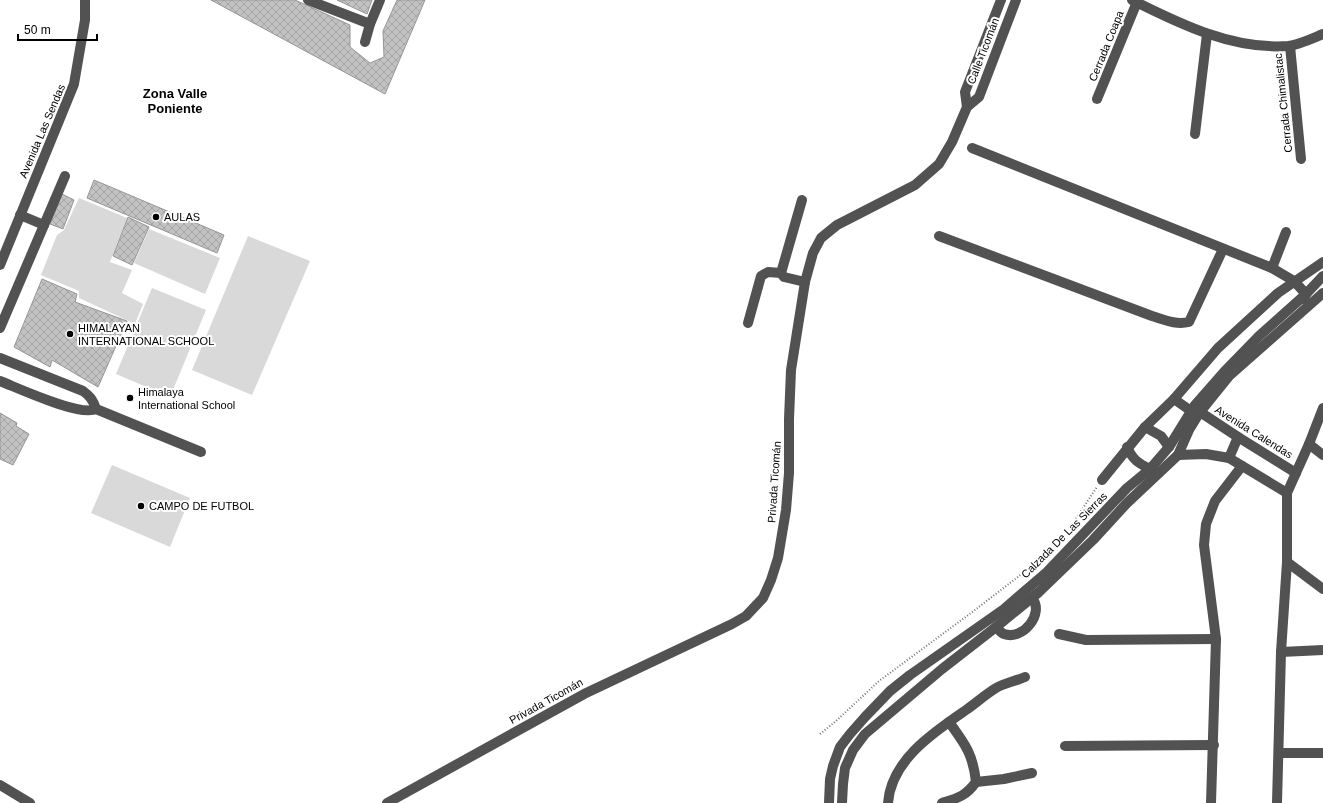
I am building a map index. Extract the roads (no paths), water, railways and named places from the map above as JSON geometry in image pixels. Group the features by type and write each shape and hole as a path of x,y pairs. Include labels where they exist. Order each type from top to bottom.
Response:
{"street":[{"name":"Avenida Las Sendas","path":"0,265 65,110 74,84 85,20 84,0"},
{"path":"308,0 370,24"},
{"path":"365,42 370,24 380,0"},
{"name":"Calle Ticomán","path":"967,107 965,92 1001,0"},
{"name":"Calle Ticomán","path":"914,185 939,164 952,142 967,107 979,97 1016,0"},
{"path":"1134,1 1207,34 1253,44 1290,46 1323,34"},
{"name":"Cerrada Coapa","path":"1097,99 1134,1"},
{"path":"1195,134 1207,34"},
{"name":"Cerrada Chimalistac","path":"1290,46 1301,159"},
{"path":"972,148 1272,268 1294,281 1306,294 1291,322"},
{"path":"0,328 65,176"},
{"name":"Privada Ticomán","path":"387,803 584,694 732,624 746,616 763,598 778,558 786,510 789,473 789,419 792,370 805,282 813,253 821,238 837,225 914,185"},
{"path":"782,273 802,200"},
{"path":"20,215 44,225"},
{"path":"1272,268 1286,232"},
{"path":"939,236 1172,323 1189,322 1223,249"},
{"name":"Calzada De Las Sierras","path":"1102,480 1145,427 1174,399 1218,348 1278,293 1323,262"},
{"path":"748,323 761,276 768,272 782,273 784,277 805,282"},
{"name":"Calzada De Las Sierras","path":"829,803 830,780 840,747 865,717 890,692 910,675 1004,609 1047,572 1127,488 1150,469 1259,336 1306,294 1323,276"},
{"name":"Calzada De Las Sierras","path":"1227,374 1291,322 1323,293"},
{"path":"0,358 83,391 90,396 96,409"},
{"path":"0,381 66,406 88,411 96,409 201,452"},
{"name":"Avenida Calendas","path":"1174,399 1296,473"},
{"path":"1277,803 1280,753 1281,652 1287,562 1287,493 1323,408"},
{"name":"Calzada De Las Sierras","path":"842,803 842,784 845,768 853,750 865,734 942,669 1032,598 1087,546 1127,503 1178,455 1196,412"},
{"path":"1145,427 1161,436 1169,447"},
{"path":"1229,458 1238,438"},
{"path":"1309,444 1323,455"},
{"path":"1128,447 1131,455 1139,463 1150,469"},
{"path":"1178,455 1206,454 1229,458 1287,493"},
{"path":"1211,803 1214,745 1216,639 1204,545 1206,524 1216,501 1242,466"},
{"path":"1287,562 1323,589"},
{"path":"996,627 1004,634 1013,634 1020,632 1028,626 1037,611 1036,602 1032,598"},
{"path":"1059,634 1086,640 1216,639"},
{"path":"1281,652 1323,650"},
{"path":"888,803 891,786 896,775 906,760 922,744 949,722 997,688 1025,677"},
{"path":"942,803 959,798 970,791 976,782 975,769 968,750 949,722"},
{"path":"1065,746 1214,745"},
{"path":"1280,753 1323,753"},
{"path":"976,782 1004,779 1032,773"},
{"path":"0,785 30,803"}],"place":[{"name":"AULAS","path":"156,217"},
{"name":"HIMALAYAN INTERNATIONAL SCHOOL","path":"70,334"},
{"name":"Himalaya International School","path":"130,398"},
{"name":"CAMPO DE FUTBOL","path":"141,506"}],"district":[{"name":"Zona Valle Poniente","path":"175,100"}]}
